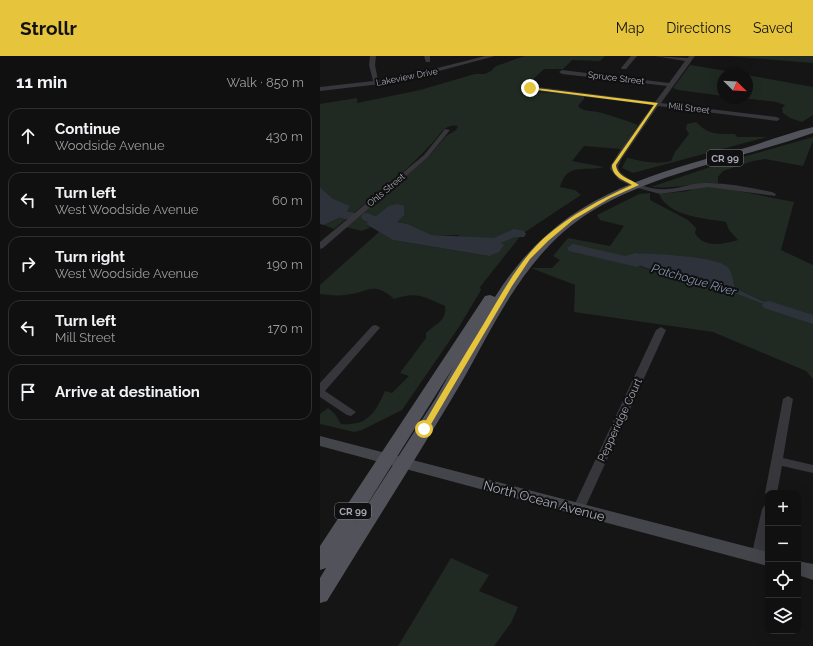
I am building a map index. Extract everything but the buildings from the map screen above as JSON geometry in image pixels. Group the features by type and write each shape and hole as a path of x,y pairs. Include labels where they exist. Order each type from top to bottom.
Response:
{"main road":[{"name":"CR 99","path":"320,595 394,462 510,269 525,248 542,231 569,210 600,193 779,136 813,121"},
{"name":"CR 99","path":"632,183 813,130"},
{"name":"North Ocean Avenue","path":"320,442 763,558"},
{"name":"CR 99","path":"320,562 394,462"},
{"path":"801,569 813,572"}],"street":[{"path":"373,56 372,65 376,83"},
{"name":"Lakeview Drive","path":"320,89 376,83 413,77 492,56"},
{"path":"624,68 634,56"},
{"path":"657,56 690,58"},
{"path":"690,58 614,165 616,173 632,183 663,192 698,185 772,194"},
{"name":"Spruce Street","path":"562,72 670,85"},
{"name":"Mill Street","path":"530,88 777,119"},
{"name":"Ohls Street","path":"320,246 426,156 447,130"},
{"path":"351,412 320,391 375,328"},
{"name":"Pepperidge Court","path":"578,510 661,330"},
{"path":"772,490 788,399"},
{"path":"778,461 813,469"},
{"path":"763,558 766,526"}],"shaded area":[{"path":"525,56 605,56 600,61 572,60 563,69 544,69 524,88 527,91 584,96 584,99 578,106 581,108 599,112 638,125 621,149 584,146 572,161 604,167 572,171 567,174 560,187 575,190 581,195 522,234 480,287 481,290 459,327 402,410 362,430 354,432 320,424 320,414 328,408 335,414 341,424 358,423 374,412 385,391 392,393 409,376 400,373 426,338 426,333 440,322 444,315 445,306 415,295 394,299 387,293 375,289 345,295 320,294 320,285 380,231 393,240 489,256 458,235 432,235 408,224 397,222 366,225 371,227 362,231 346,227 430,155 446,136 456,130 458,126 454,125 444,129 423,153 399,176 334,229 324,225 345,215 350,206 332,198 320,187 320,104 357,98 357,103 420,90 475,74 485,74 496,66"},
{"path":"727,56 813,56 813,63"},
{"path":"690,65 717,70 717,95 673,88"},
{"path":"753,76 813,87 813,115 802,122 790,118 783,113 782,108 785,105 776,102 753,99"},
{"path":"696,122 709,132 735,134 737,137 767,137 633,173 622,168 627,158 654,163 671,161 675,152 689,134 686,129 687,124"},
{"path":"813,137 813,141 803,166 765,159 753,161 723,171 718,177 718,183 651,187 725,162"},
{"path":"698,187 718,187 794,202 781,250 813,265 813,379 806,371 713,332 574,312 575,285 531,268 552,268 560,260 553,256 568,238 610,246 624,226 600,220 597,215 639,194 650,193 650,200 688,220 696,228 695,233 703,241 720,244 738,240 729,230 726,222 679,212 664,202 659,194 688,191","holes":["635,253 702,259 729,269 735,288 782,310 726,290 703,288 618,259"]},
{"path":"451,558 489,575 479,591 518,607 511,623 494,646 398,646"}],"water":[{"path":"320,187 332,198 350,206 345,215 324,225 320,224"},
{"path":"397,204 404,206 404,215 397,222 408,224 432,235 494,238 504,245 499,252 489,256 393,240 366,224 389,206"},
{"path":"635,253 683,256 719,263 726,266 730,270 735,288 788,313 726,290 703,288 618,258"}],"waterway":[{"name":"Patchogue River","path":"320,206 332,212 350,216"},
{"name":"Patchogue River","path":"367,217 390,227"},
{"name":"Patchogue River","path":"478,243 491,244 514,233 520,234"},
{"name":"Patchogue River","path":"573,248 637,263"},
{"name":"Patchogue River","path":"769,305 813,320"}],"route":[{"path":"424,429 462,368 509,286 528,258 539,246 572,219 609,197 636,185 617,175 614,170 614,165 657,104 530,88"}]}
